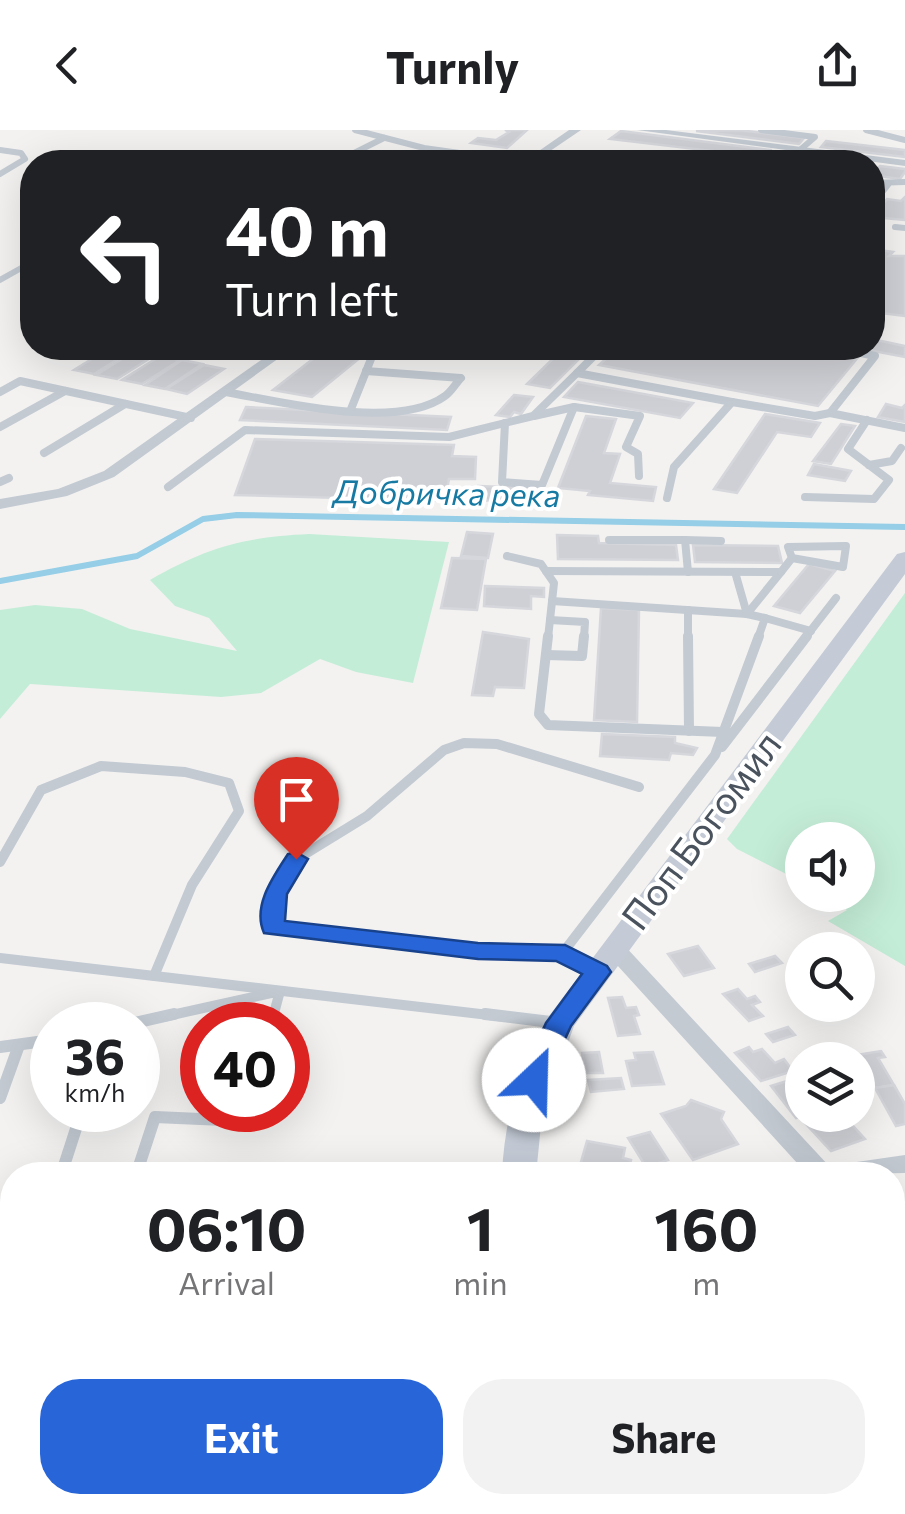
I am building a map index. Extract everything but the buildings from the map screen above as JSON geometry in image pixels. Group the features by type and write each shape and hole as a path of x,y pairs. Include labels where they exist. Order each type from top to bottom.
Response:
{"street":[{"path":"545,150 576,130"},
{"path":"642,130 801,150"},
{"path":"0,504 62,492 110,474 270,360"},
{"name":"Поп Богомил","path":"519,1162 518,1141 534,1080 560,1023 905,559"},
{"path":"606,960 813,1162"}],"lane":[{"path":"355,130 440,150"},
{"path":"761,130 815,137"},
{"path":"801,150 824,130"},
{"path":"866,130 905,140"},
{"path":"363,150 384,138"},
{"path":"885,185 905,182"},
{"path":"885,189 888,185"},
{"path":"895,227 905,228"},
{"path":"350,408 370,360"},
{"path":"532,416 590,360"},
{"path":"830,413 872,360"},
{"path":"226,392 312,406 402,411 430,407 444,400 462,378 366,371"},
{"path":"576,374 905,428"},
{"path":"0,392 20,380 190,418"},
{"path":"0,427 66,390"},
{"path":"667,498 674,467 732,402"},
{"path":"44,453 126,404"},
{"path":"504,423 502,482 542,484 574,407"},
{"path":"168,487 245,430 450,437 574,407 640,416 626,447 638,454 639,476"},
{"path":"805,497 874,499 889,480 848,449 868,420"},
{"path":"869,465 892,461 901,448"},
{"path":"609,540 720,541"},
{"path":"685,540 688,572"},
{"path":"846,546 843,567 792,558 788,547 846,546"},
{"path":"507,556 528,558 546,571 554,583 539,714 548,724 723,732"},
{"path":"747,614 792,558"},
{"path":"546,571 781,572"},
{"path":"735,572 747,614"},
{"path":"565,953 836,598"},
{"path":"552,600 747,614 811,631"},
{"path":"688,610 689,731"},
{"path":"715,756 765,618"},
{"path":"546,654 582,656 585,622 550,620"},
{"path":"565,953 478,951 273,928 276,894 296,859 366,816 444,750 464,744 497,744 639,787"},
{"path":"0,862 42,790 101,766 186,772 230,783 240,811 192,884 154,976"},
{"path":"565,953 568,959 606,960"},
{"path":"0,958 560,1023"},
{"path":"160,1017 280,990"},
{"path":"277,1002 280,990"},
{"path":"0,1047 30,1045"},
{"path":"0,1098 18,1048"},
{"path":"140,1162 155,1117 180,1118"},
{"path":"66,1162 75,1132"}],"green space":[{"path":"309,534 449,542 413,683 356,672 320,659 261,693 221,697 30,684 0,719 0,610 35,605 82,609 130,629 237,651 209,618 175,606 150,580 190,559 227,546"},
{"path":"905,593 905,966 875,948 875,932 847,932 828,921 844,912 875,912 875,822 785,822 785,873 737,849 727,839"}],"waterway":[{"name":"Добричка река","path":"0,581 137,556 203,519 237,515 905,527"}],"route":[{"path":"296,859 276,894 273,928 478,951 565,953 568,959 598,972 560,1023 534,1080"}]}
